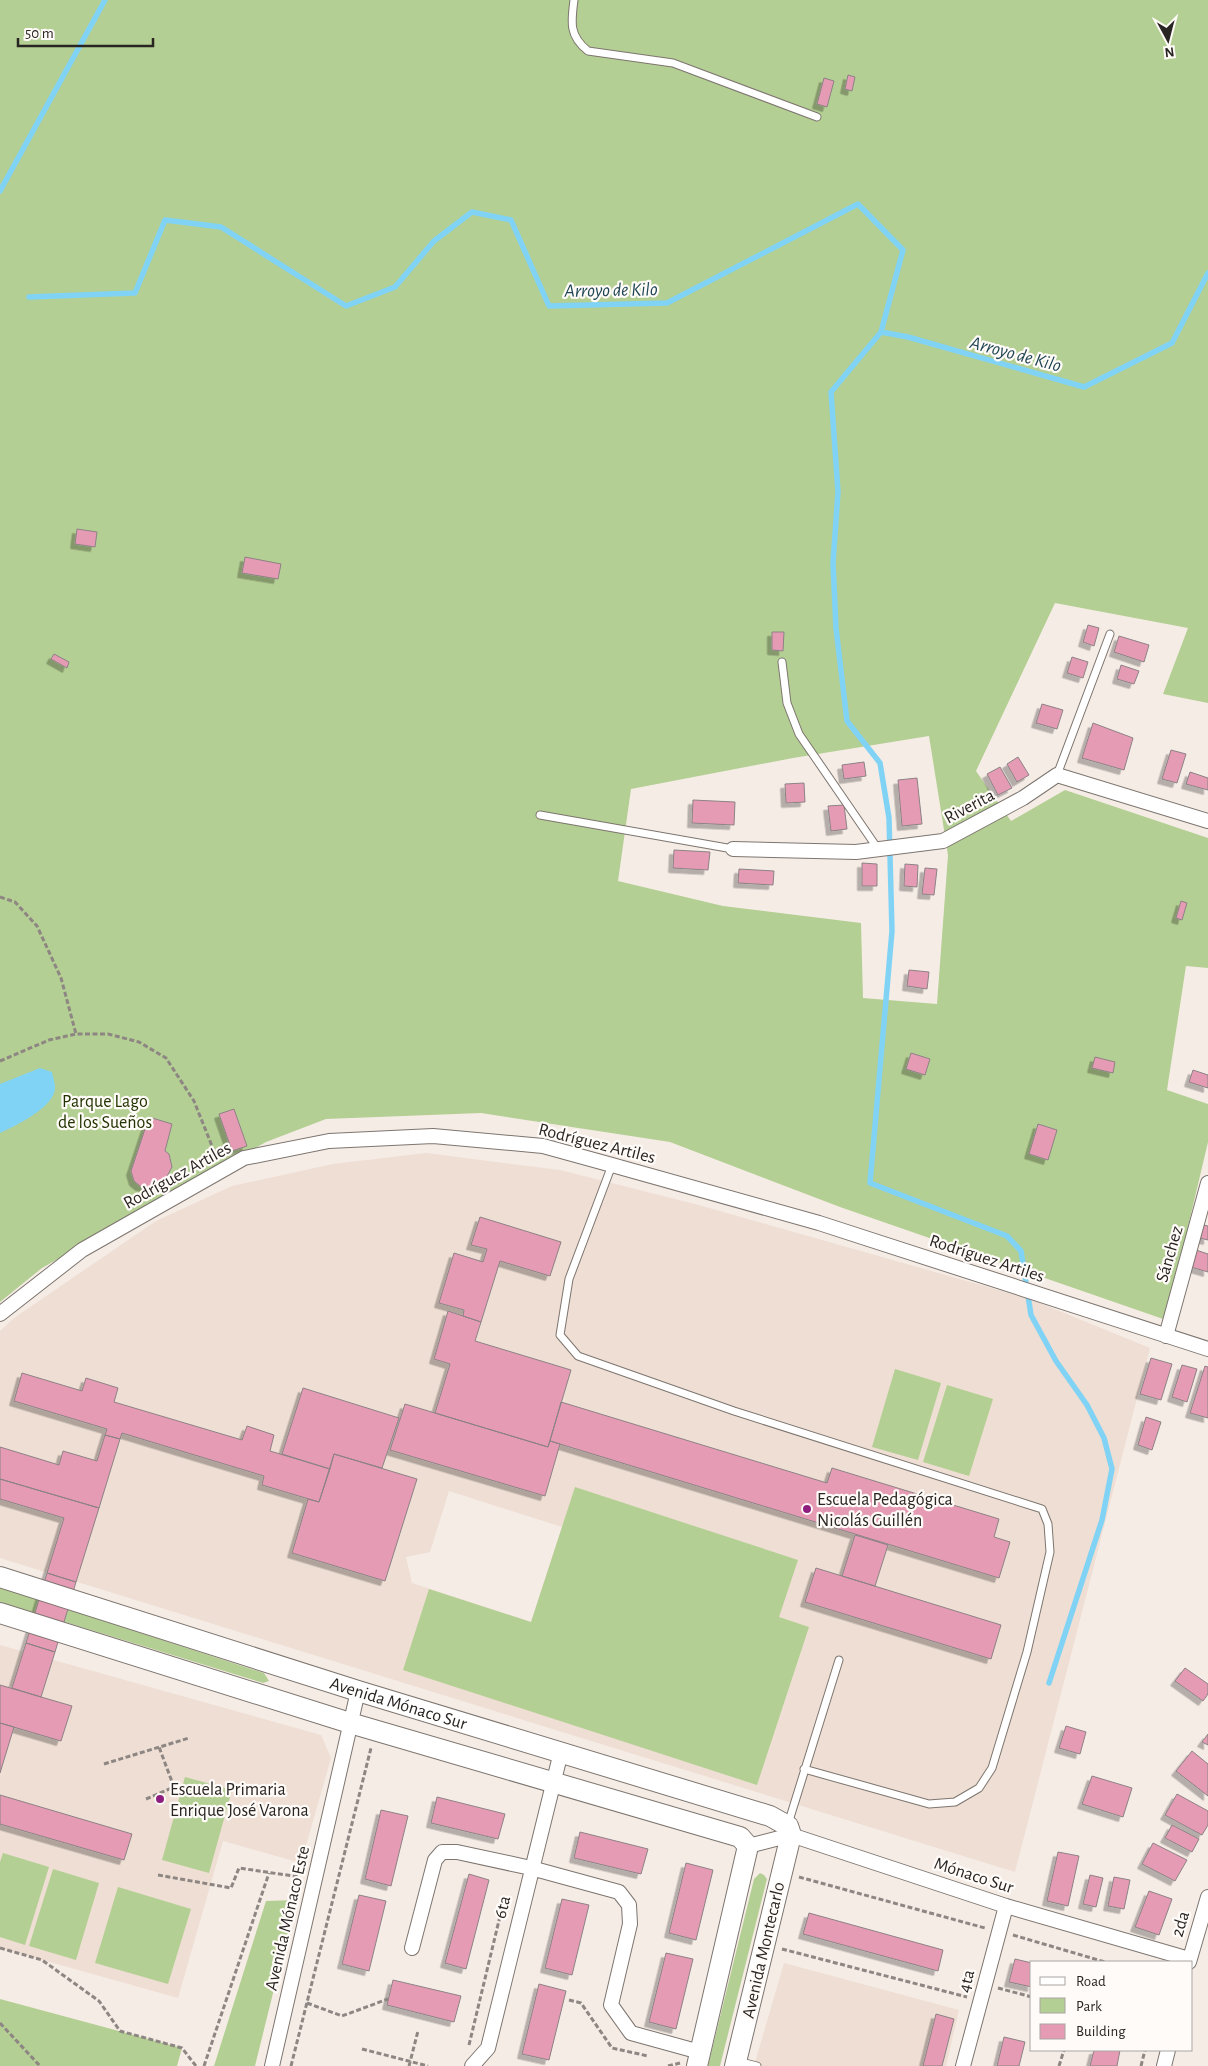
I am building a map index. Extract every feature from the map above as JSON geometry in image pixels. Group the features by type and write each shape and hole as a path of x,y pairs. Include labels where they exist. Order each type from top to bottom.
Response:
{"main road":[{"name":"Avenida Mónaco Sur","path":"0,1576 358,1691 770,1816 789,1830"},
{"name":"Avenida Mónaco Sur","path":"0,1613 350,1722 740,1837 748,1846"},
{"name":"Avenida Montecarlo","path":"736,2063 789,1830"},
{"path":"692,2060 748,1846"}],"street":[{"path":"1057,775 1208,821"},
{"name":"Riverita","path":"733,849 856,852 943,841 1023,798 1057,775"},
{"name":"Rodríguez Artiles","path":"0,1314 82,1250 244,1158 329,1141 433,1136 543,1146 819,1223 1208,1349"},
{"name":"Sánchez","path":"1166,1336 1208,1183"},
{"name":"Avenida Mónaco Este","path":"272,2066 358,1691"},
{"name":"6ta","path":"472,2066 488,2048 561,1752"},
{"path":"748,1846 789,1830"},
{"name":"Mónaco Sur","path":"789,1830 1006,1906 1189,1961"},
{"path":"412,1948 435,1860 442,1852 456,1852 531,1868 619,1892 629,1905 630,1924 610,2005 631,2034 692,2060"},
{"name":"2da","path":"1189,1961 1203,1930 1208,1897"},
{"name":"4ta","path":"963,2066 1006,1906"},
{"path":"1164,2066 1168,2051"}],"lane":[{"path":"574,0 572,19 574,36 578,44 588,51 673,63 817,117"},
{"path":"1057,775 1110,634"},
{"path":"782,662 787,703 800,734 878,849"},
{"path":"540,815 733,849"},
{"path":"612,1165 569,1278 560,1335 578,1356 744,1414 1042,1509 1048,1524 1050,1552 1027,1652 992,1768 979,1788 955,1802 930,1804 804,1769"},
{"path":"789,1830 804,1769 839,1660"},
{"path":"736,2063 757,2066"}],"path":[{"path":"0,897 15,902 37,926 60,978 76,1034"},
{"path":"0,1061 49,1040 76,1034 108,1034 139,1042 166,1058 194,1100 222,1170"},
{"path":"104,1764 189,1738"},
{"path":"291,2066 372,1745"},
{"path":"146,1799 174,1787 159,1747"},
{"path":"158,1875 231,1888 239,1868 315,1880"},
{"path":"204,2066 269,1873"},
{"path":"796,1884 799,1876 1102,1961"},
{"path":"469,2047 502,1908 520,1913"},
{"path":"0,1948 42,1960 99,2001 120,2031 182,2048 196,2066"},
{"path":"779,1948 980,2000"},
{"path":"984,1984 1030,1996"},
{"path":"306,2003 342,2016 388,1999"},
{"path":"0,2023 40,2066"},
{"path":"410,2064 418,2031"},
{"path":"362,2049 410,2064 428,2066"},
{"path":"1059,2066 1064,2051"},
{"path":"1141,2066 1145,2051"},
{"path":"668,2066 692,2060"}],"shaded area":[{"name":"Escuela Pedagógica Nicolás Guillén","path":"426,1153 560,1170 695,1204 1030,1299 1150,1348 1015,1872 0,1558 0,1331 14,1318 156,1221 232,1186 333,1164","holes":["449,1491 562,1527 531,1622 412,1583 406,1557 430,1552"]},
{"name":"Escuela Primaria Enrique José Varona","path":"0,1645 321,1735 331,1758 301,1863 223,1841 178,1998 0,1948"},
{"path":"784,1963 959,2010 946,2066 754,2066"}],"green space":[{"name":"Parque Lago de los Sueños","path":"0,0 1208,0 1208,703 1163,694 1188,628 1055,603 976,771 1011,821 1065,790 1208,838 1208,968 1186,966 1167,1090 1208,1104 1208,1142 1166,1320 840,1207 670,1142 481,1113 326,1119 266,1142 42,1268 0,1302","holes":["929,736 948,855 937,1004 863,998 861,923 723,906 618,881 631,789 793,758"]},
{"path":"895,1369 941,1383 918,1460 872,1447"},
{"path":"947,1385 993,1399 969,1476 923,1462"},
{"path":"575,1487 798,1560 779,1617 809,1627 757,1785 403,1670 429,1589 531,1622"},
{"path":"0,1587 264,1673 269,1681 263,1683 0,1602"},
{"path":"185,1777 232,1790 209,1873 162,1860"},
{"path":"3,1853 49,1867 25,1945 0,1937 0,1862"},
{"path":"53,1869 99,1883 76,1960 29,1946"},
{"path":"760,1873 767,1879 720,2066 708,2066 754,1879"},
{"path":"118,1887 191,1909 168,1984 95,1963"},
{"path":"296,1900 255,2066 214,2066 266,1901"},
{"path":"0,1999 182,2048 177,2066 0,2066"}],"water":[{"path":"40,1068 52,1072 55,1088 49,1102 33,1115 0,1133 0,1084"}],"building":[{"path":"848,75 855,77 852,91 845,89"},
{"path":"824,78 834,81 827,107 817,104"},
{"path":"77,529 97,532 95,547 75,544"},
{"path":"245,557 281,564 278,579 242,573"},
{"path":"1088,625 1099,628 1094,646 1083,642"},
{"path":"772,632 784,632 783,651 772,650"},
{"path":"1119,636 1149,645 1144,662 1114,652"},
{"path":"54,654 69,662 67,668 51,659"},
{"path":"1072,657 1088,662 1083,678 1067,673"},
{"path":"1121,665 1139,671 1134,684 1117,679"},
{"path":"1042,704 1063,710 1057,729 1036,723"},
{"path":"1093,723 1133,738 1124,770 1082,758"},
{"path":"1171,750 1186,754 1177,783 1162,779"},
{"path":"1018,757 1029,775 1017,782 1007,764"},
{"path":"864,762 866,776 844,779 842,765"},
{"path":"1000,767 1012,788 998,795 987,774"},
{"path":"1190,772 1208,778 1208,790 1186,784"},
{"path":"917,778 922,824 902,826 898,780"},
{"path":"804,783 805,802 786,803 785,784"},
{"path":"693,800 735,802 734,825 692,823"},
{"path":"844,805 847,829 831,831 828,806"},
{"path":"674,850 710,852 708,870 673,868"},
{"path":"862,863 877,864 877,886 862,886"},
{"path":"905,864 918,865 917,887 904,886"},
{"path":"925,868 937,869 934,895 922,894"},
{"path":"739,869 774,871 773,885 738,883"},
{"path":"1181,901 1187,903 1182,920 1176,918"},
{"path":"909,970 929,972 927,989 907,986"},
{"path":"911,1053 930,1059 925,1075 906,1069"},
{"path":"1095,1057 1115,1062 1113,1073 1092,1068"},
{"path":"1193,1070 1208,1075 1208,1088 1189,1082"},
{"path":"234,1109 247,1146 232,1151 219,1114"},
{"path":"149,1117 172,1124 165,1151 169,1154 172,1167 160,1184 152,1187 140,1186 134,1181 131,1171"},
{"path":"1038,1124 1057,1130 1048,1160 1029,1154"},
{"path":"480,1217 561,1242 550,1276 500,1261 481,1322 463,1316 464,1310 439,1303 454,1253 483,1262 487,1249 471,1245"},
{"path":"1200,1224 1208,1226 1208,1240 1196,1237"},
{"path":"1196,1250 1208,1254 1208,1272 1191,1267"},
{"path":"448,1311 481,1322 475,1341 571,1370 548,1447 435,1413 450,1364 434,1359"},
{"path":"1151,1358 1172,1364 1161,1400 1140,1394"},
{"path":"1182,1365 1197,1369 1187,1402 1172,1397"},
{"path":"1205,1366 1208,1367 1208,1418 1190,1413"},
{"path":"22,1373 82,1391 86,1378 118,1388 114,1402 242,1440 247,1426 274,1435 270,1451 330,1469 319,1502 262,1485 264,1476 122,1433 120,1439 105,1435 107,1429 14,1401"},
{"path":"303,1388 399,1418 382,1468 334,1454 330,1469 282,1454"},
{"path":"561,1402 827,1483 832,1468 999,1519 994,1537 1010,1542 999,1578 550,1441"},
{"path":"405,1404 548,1447 550,1441 560,1444 545,1496 390,1450"},
{"path":"1146,1417 1161,1422 1152,1450 1138,1445"},
{"path":"105,1435 120,1439 99,1508 0,1479 0,1447 59,1465 63,1451 97,1461"},
{"path":"334,1454 417,1479 385,1581 292,1553 308,1499 319,1502"},
{"path":"0,1479 99,1508 76,1582 47,1573 64,1518 0,1499"},
{"path":"855,1535 888,1545 875,1586 842,1576"},
{"path":"816,1568 1001,1625 991,1659 805,1602"},
{"path":"47,1573 76,1582 55,1652 26,1643"},
{"path":"26,1643 55,1652 41,1697 12,1688"},
{"path":"1185,1668 1208,1684 1208,1694 1203,1701 1175,1681"},
{"path":"0,1685 72,1706 61,1741 0,1723"},
{"path":"0,1723 14,1727 0,1773"},
{"path":"1066,1726 1086,1732 1080,1754 1059,1748"},
{"path":"1208,1734 1208,1745 1202,1742"},
{"path":"1192,1751 1208,1764 1208,1796 1176,1771"},
{"path":"1092,1776 1132,1788 1123,1817 1082,1804"},
{"path":"1177,1794 1208,1811 1208,1825 1202,1835 1165,1815"},
{"path":"0,1795 132,1834 124,1860 0,1824"},
{"path":"437,1797 505,1814 498,1839 431,1823"},
{"path":"381,1810 408,1816 391,1886 365,1879"},
{"path":"1172,1825 1199,1839 1192,1852 1165,1838"},
{"path":"580,1832 648,1849 641,1874 574,1858"},
{"path":"1153,1843 1187,1860 1175,1881 1142,1864"},
{"path":"1058,1852 1079,1856 1068,1906 1047,1901"},
{"path":"686,1863 713,1870 696,1940 669,1933"},
{"path":"469,1874 489,1880 466,1969 445,1963"},
{"path":"1090,1875 1103,1878 1096,1907 1083,1904"},
{"path":"1114,1877 1130,1880 1124,1909 1108,1906"},
{"path":"1149,1891 1172,1899 1159,1935 1135,1927"},
{"path":"359,1895 386,1901 369,1971 342,1964"},
{"path":"562,1899 589,1905 572,1975 545,1968"},
{"path":"809,1913 943,1950 938,1971 803,1934"},
{"path":"666,1953 693,1959 676,2029 649,2022"},
{"path":"1015,1959 1030,1963 1030,1987 1009,1982"},
{"path":"393,1980 461,1996 454,2022 387,2005"},
{"path":"539,1984 566,1991 549,2060 522,2054"},
{"path":"936,2014 954,2019 942,2066 923,2066"},
{"path":"1004,2037 1025,2042 1019,2066 997,2066"},
{"path":"1094,2051 1120,2051 1117,2066 1090,2066"}],"waterway":[{"path":"0,191 105,0"},
{"name":"Arroyo de Kilo","path":"29,297 135,293 165,220 221,227 346,306 395,287 434,241 472,212 511,220 549,306 667,303 858,204 903,250 881,332 908,337 1084,387 1172,343 1208,273"},
{"path":"881,332 831,392 838,492 833,563 836,628 847,721 880,763 889,818 892,931 870,1183 1007,1236 1021,1251 1031,1315 1056,1361 1087,1405 1104,1438 1112,1469 1102,1520 1049,1683"}],"place":[{"name":"Escuela Pedagógica Nicolás Guillén","path":"807,1509"},
{"name":"Escuela Primaria Enrique José Varona","path":"160,1799"}]}
